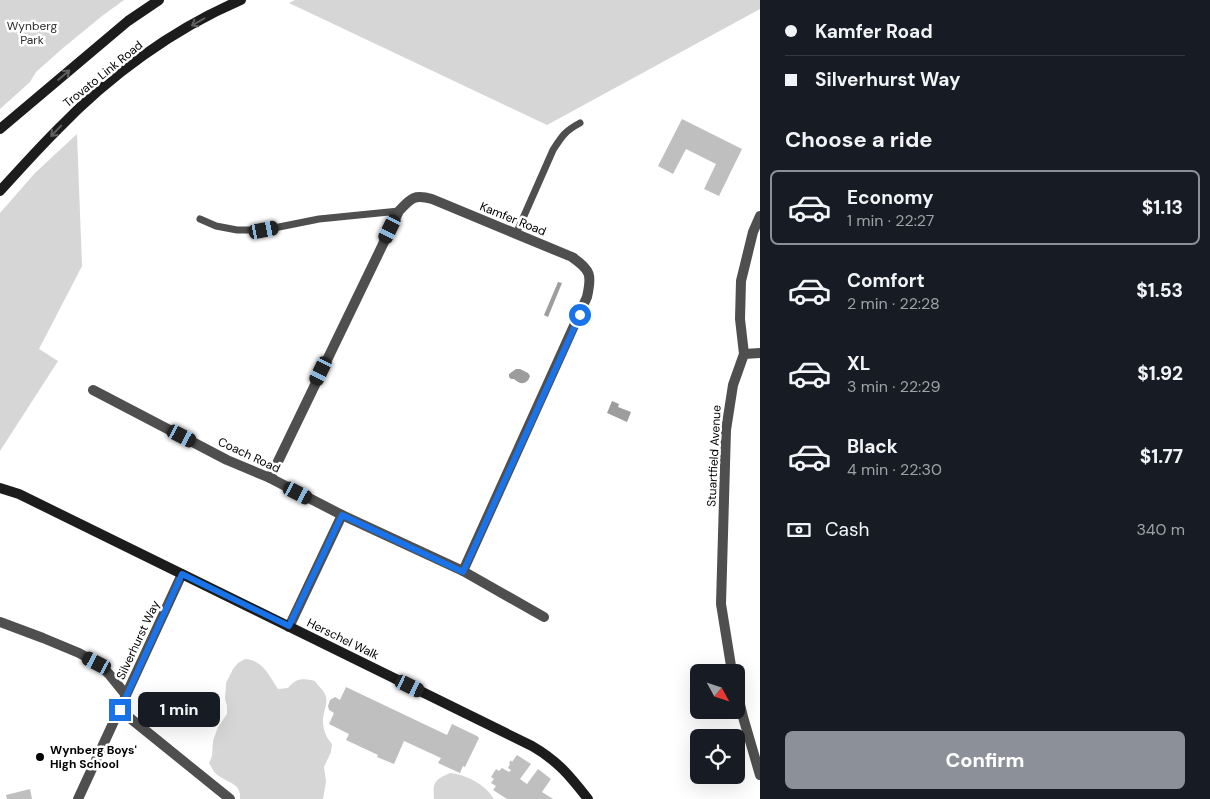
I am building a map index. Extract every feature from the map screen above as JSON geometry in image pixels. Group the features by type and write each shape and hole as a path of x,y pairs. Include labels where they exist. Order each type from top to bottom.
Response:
{"main road":[{"name":"Trovato Link Road","path":"0,129 128,21 159,0"},
{"name":"Trovato Link Road","path":"0,191 58,128 112,80 147,53 220,9 241,0"},
{"name":"Herschel Walk","path":"0,482 19,494 543,752 561,766 588,799"},
{"name":"Herschel Walk","path":"0,488 19,494"}],"street":[{"name":"Kamfer Road","path":"270,478 399,211 410,199 422,196 432,199 572,257 584,265 589,274 590,283 587,298 463,572"},
{"name":"Stuartfield Avenue","path":"731,664 721,604 726,430 733,385 744,354 740,319 741,281 753,232 760,216"},
{"path":"744,354 760,353"},
{"name":"Coach Road","path":"93,390 227,460 270,478 342,515 463,572 544,617"},
{"path":"289,626 342,515"},
{"name":"Silverhurst Way","path":"78,799 182,574"},
{"path":"0,622 43,638 97,663 109,674 126,695"},
{"path":"120,710 230,799"},
{"path":"745,719 760,775"}],"lane":[{"path":"516,234 553,150 568,130 580,123"},
{"path":"200,219 216,226 237,230 264,230 319,219 399,211"}],"green space":[{"name":"Wynberg Park","path":"0,0 124,0 63,48 36,72 30,82 0,109"},
{"path":"295,0 760,0 760,9 547,125 289,3"},
{"path":"77,134 82,266 39,349 58,361 0,451 0,213 35,173"},
{"path":"245,659 256,662 261,666 278,689 288,688 294,682 306,679 315,681 324,693 326,702 323,719 324,728 332,744 331,752 324,767 326,782 323,799 240,799 237,787 217,775 209,763 218,727 227,714 225,699 226,683 233,669"},
{"path":"450,773 475,781 486,789 494,799 434,799 436,781"}],"shaded area":[{"path":"558,282 562,283 548,317 544,315"},
{"path":"516,369 528,373 530,376 527,381 521,383 509,377 509,374"},
{"path":"612,401 619,404 618,407 631,412 627,422 607,413"}],"building":[{"path":"682,119 742,149 719,196 704,189 716,164 686,149 673,174 658,166"},
{"path":"346,687 447,735 452,724 477,736 479,738 465,767 463,766 460,773 438,763 441,758 404,741 394,764 346,740 349,734 329,724 334,713 329,710 328,706 330,700 335,697 340,700"},
{"path":"517,755 531,764 520,779 527,784 538,769 551,779 542,792 553,799 507,799 493,790 496,786 491,783 494,779 491,777 496,769 499,771 502,768 509,772 511,770 508,768 509,763"},
{"path":"30,789 32,799 7,799 6,795"}],"place":[{"name":"Wynberg Boys' High School","path":"40,757"}],"route":[{"path":"120,710 182,574 289,626 342,515 463,572 580,315"}]}
